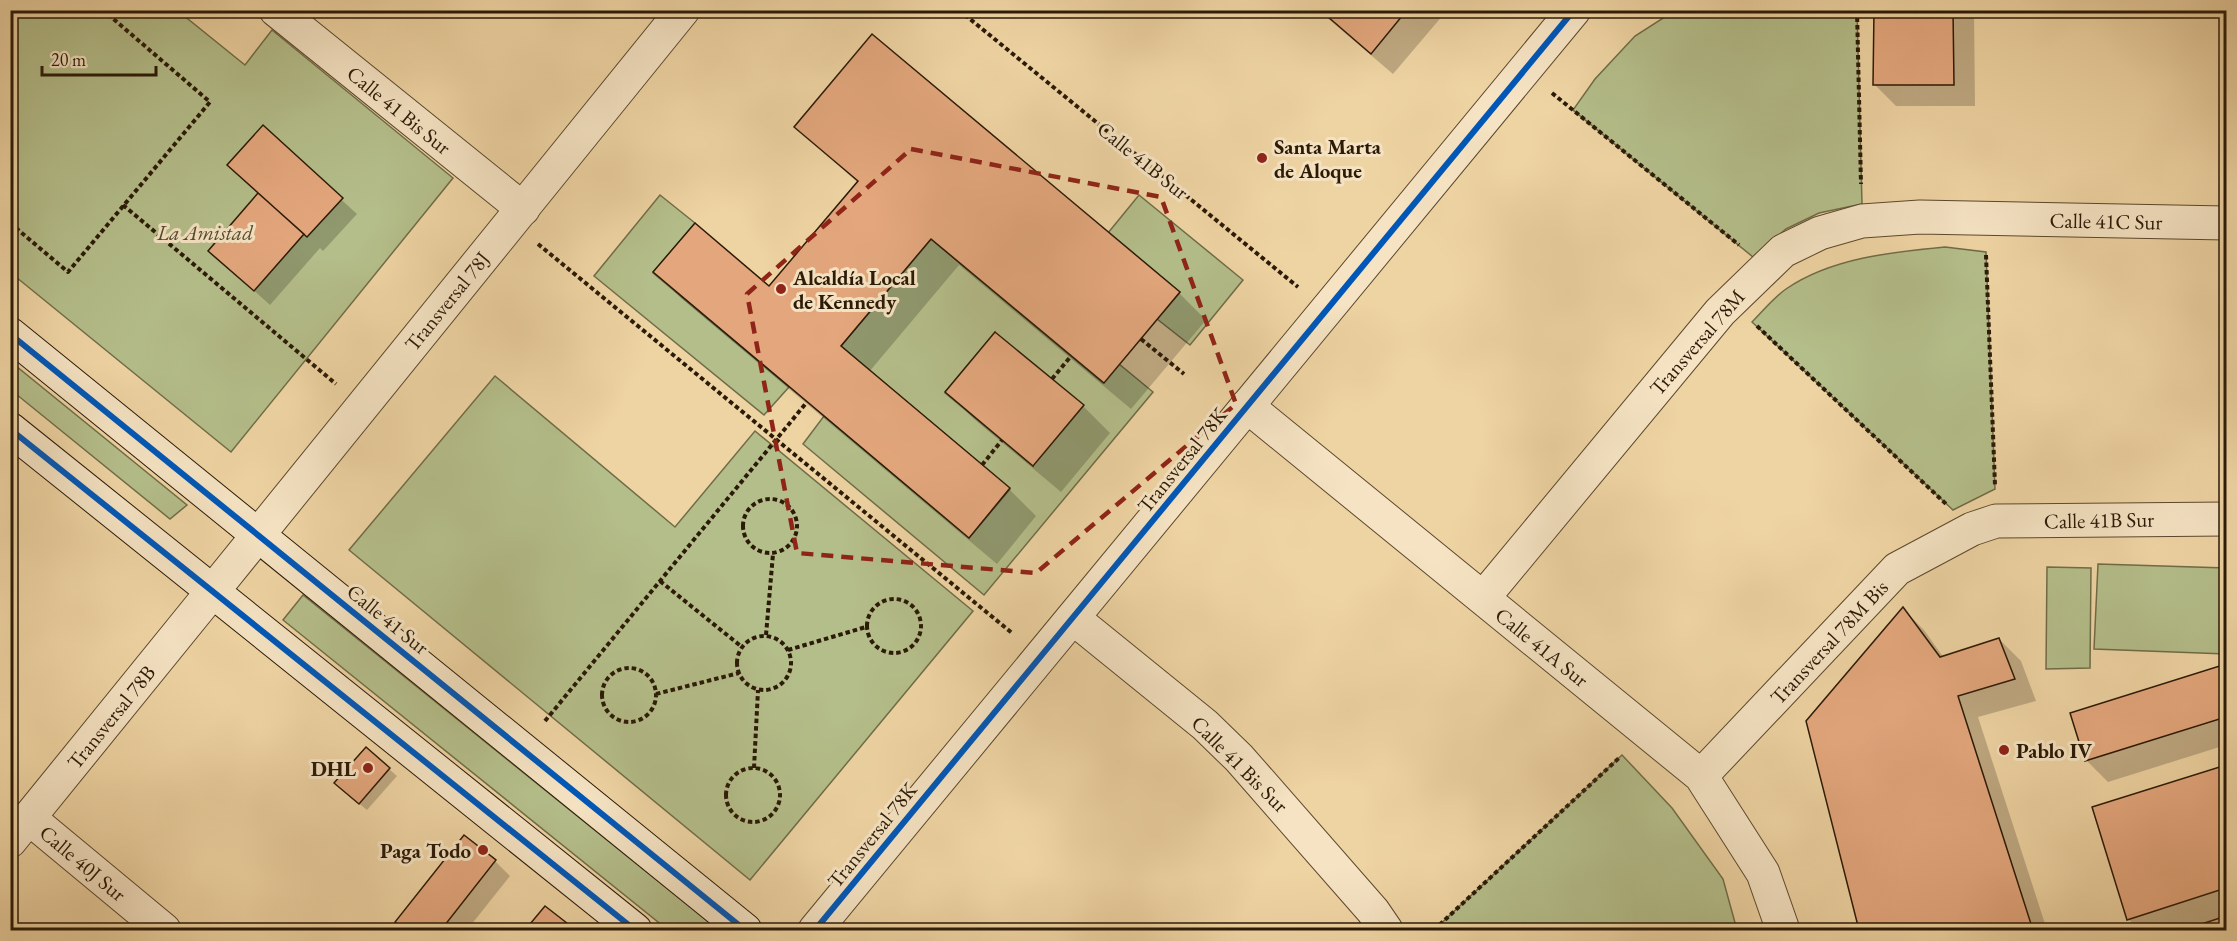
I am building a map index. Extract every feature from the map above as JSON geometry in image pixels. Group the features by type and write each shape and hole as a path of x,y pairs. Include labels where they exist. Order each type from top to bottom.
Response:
{"street":[{"name":"Calle 41 Bis Sur","path":"276,10 517,216"},
{"name":"Transversal 78J","path":"212,592 683,10"},
{"name":"Transversal 78K","path":"815,930 1574,10"},
{"name":"Transversal 78M","path":"1483,598 1731,301 1783,252 1821,233 1862,221 1920,217 1985,219"},
{"name":"Calle 41C Sur","path":"1985,219 2226,223"},
{"name":"Calle 41 Sur","path":"10,333 745,930"},
{"name":"Calle 41A Sur","path":"1247,406 1701,776 1763,873 1784,930"},
{"path":"10,429 635,930"},
{"name":"Calle 41B Sur","path":"1984,525 2226,519"},
{"name":"Transversal 78M Bis","path":"1701,776 1897,569 1984,525"},
{"name":"Transversal 78B","path":"20,829 212,592"},
{"name":"Calle 41 Bis Sur","path":"1073,618 1205,725 1239,758 1373,911 1386,930"},
{"name":"Calle 40J Sur","path":"20,829 164,930"}],"path":[{"path":"10,24 21,10"},
{"path":"10,223 68,272 210,102 103,10"},
{"path":"1857,10 1862,221"},
{"path":"1524,71 1766,266"},
{"path":"123,205 362,406"},
{"path":"517,216 777,440 1040,657"},
{"path":"1984,525 1985,219"},
{"path":"1731,301 1984,525"},
{"path":"1141,339 1184,374"},
{"path":"1052,380 1071,356"},
{"path":"539,728 807,402"},
{"path":"982,465 1002,440"},
{"path":"772,499 789,505 794,513 798,530 789,546 773,554 756,549 749,543 743,527 744,518 755,504 772,499"},
{"path":"766,636 773,554"},
{"path":"660,581 742,647"},
{"path":"887,600 905,601 912,606 921,621 921,630 913,646 905,652 896,653 879,650 868,636 866,627 872,610 887,600"},
{"path":"788,650 866,627"},
{"path":"766,636 775,638 788,650 791,667 783,683 766,690 758,690 743,680 737,663 742,647 748,640 766,636"},
{"path":"622,668 631,668 648,674 656,694 654,707 648,714 632,722 614,718 603,704 602,695 607,678 622,668"},
{"path":"656,694 739,673"},
{"path":"754,768 758,690"},
{"path":"1434,930 1646,731"},
{"path":"754,768 771,775 780,790 780,799 771,815 755,822 738,819 727,805 725,796 726,787 737,772 754,768"}],"highlighted area":[{"path":"911,149 1161,197 1236,404 1036,573 797,553 747,294"}],"green space":[{"name":"La Amistad","path":"10,11 178,11 245,65 272,30 453,178 231,452 11,273"},
{"path":"1674,11 1857,11 1862,204 1819,213 1786,229 1753,257 1573,110 1595,79 1635,36"},
{"path":"660,195 695,223 653,273 789,387 764,415 594,276"},
{"path":"1139,195 1243,280 1190,345 1157,319 1180,292 1108,233"},
{"path":"931,239 1103,383 1119,364 1153,392 984,595 803,444 824,416 969,538 1010,489 841,346","holes":["995,332 1033,466 945,393"]},
{"path":"1945,247 1986,252 1995,489 1953,510 1752,322 1772,300 1786,289 1822,270 1883,254"},
{"path":"10,362 187,505 170,519 11,390"},
{"path":"495,376 675,527 755,431 973,611 750,880 349,550"},
{"path":"2098,564 2226,568 2226,654 2094,649"},
{"path":"2047,567 2091,568 2090,668 2046,669"},
{"path":"303,595 710,923 703,930 668,930 283,620"},
{"path":"1622,755 1672,808 1723,879 1737,930 1434,930"}],"building":[{"path":"1320,10 1407,10 1371,54"},
{"path":"1874,10 1953,10 1954,85 1873,85"},
{"name":"Alcaldía Local de Kennedy","path":"872,34 1180,292 1104,383 931,239 841,346 1010,488 969,538 653,272 695,223 769,286 858,181 794,127"},
{"path":"263,125 343,198 307,237 227,165"},
{"path":"258,193 304,234 254,291 208,251"},
{"path":"995,332 1084,405 1033,466 945,392"},
{"path":"1903,607 1940,657 1999,638 2015,679 1958,696 2032,927 2024,930 1859,930 1806,721"},
{"path":"2226,664 2226,717 2085,761 2070,713"},
{"path":"366,747 390,768 359,804 334,783"},
{"path":"2226,765 2226,888 2127,920 2092,807"},
{"path":"464,835 496,860 441,930 406,930 395,922"},
{"path":"545,906 572,927 569,930 525,930"},
{"path":"2226,916 2226,930 2183,930"}],"cycle path":[{"path":"815,930 1574,10"},
{"path":"10,334 745,930"},
{"path":"10,429 635,930"}],"place":[{"name":"Santa Marta de Aloque","path":"1262,158"},
{"name":"Alcaldía Local de Kennedy","path":"781,289"},
{"name":"Pablo IV","path":"2004,750"},
{"name":"DHL","path":"368,768"},
{"name":"Paga Todo","path":"483,850"}]}
